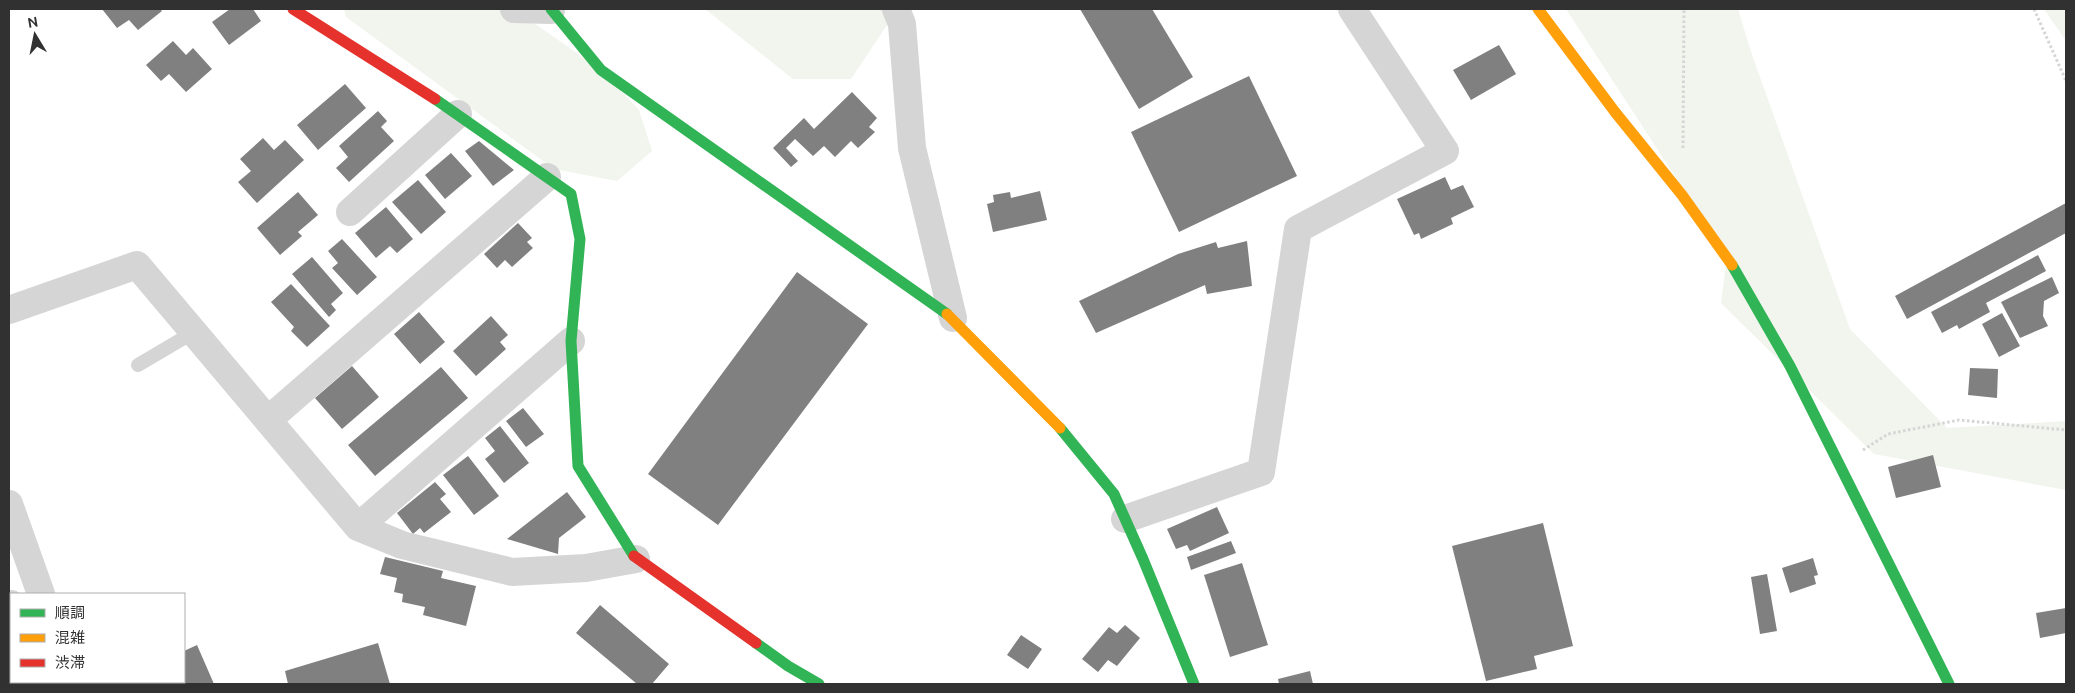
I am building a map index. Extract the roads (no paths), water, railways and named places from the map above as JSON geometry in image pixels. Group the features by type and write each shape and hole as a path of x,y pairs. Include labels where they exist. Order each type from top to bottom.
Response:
{"street":[{"path":"293,9 421,89 571,194 580,239 571,342 578,466 636,559 789,675 819,684"},
{"path":"514,9 551,9 601,70 953,318 1066,435 1114,494 1194,684"},
{"path":"896,9 902,24 912,148 953,318"},
{"path":"1125,519 1261,472 1298,229 1445,151 1352,9"},
{"path":"1538,9 1727,256 1790,366 1949,684"},
{"path":"350,212 458,114"},
{"path":"268,420 547,177"},
{"path":"9,310 137,265 358,527 402,545 512,572 586,568 636,559"},
{"path":"358,527 571,342"},
{"path":"9,504 41,593"}],"lane":[{"path":"138,366 194,332"}]}
